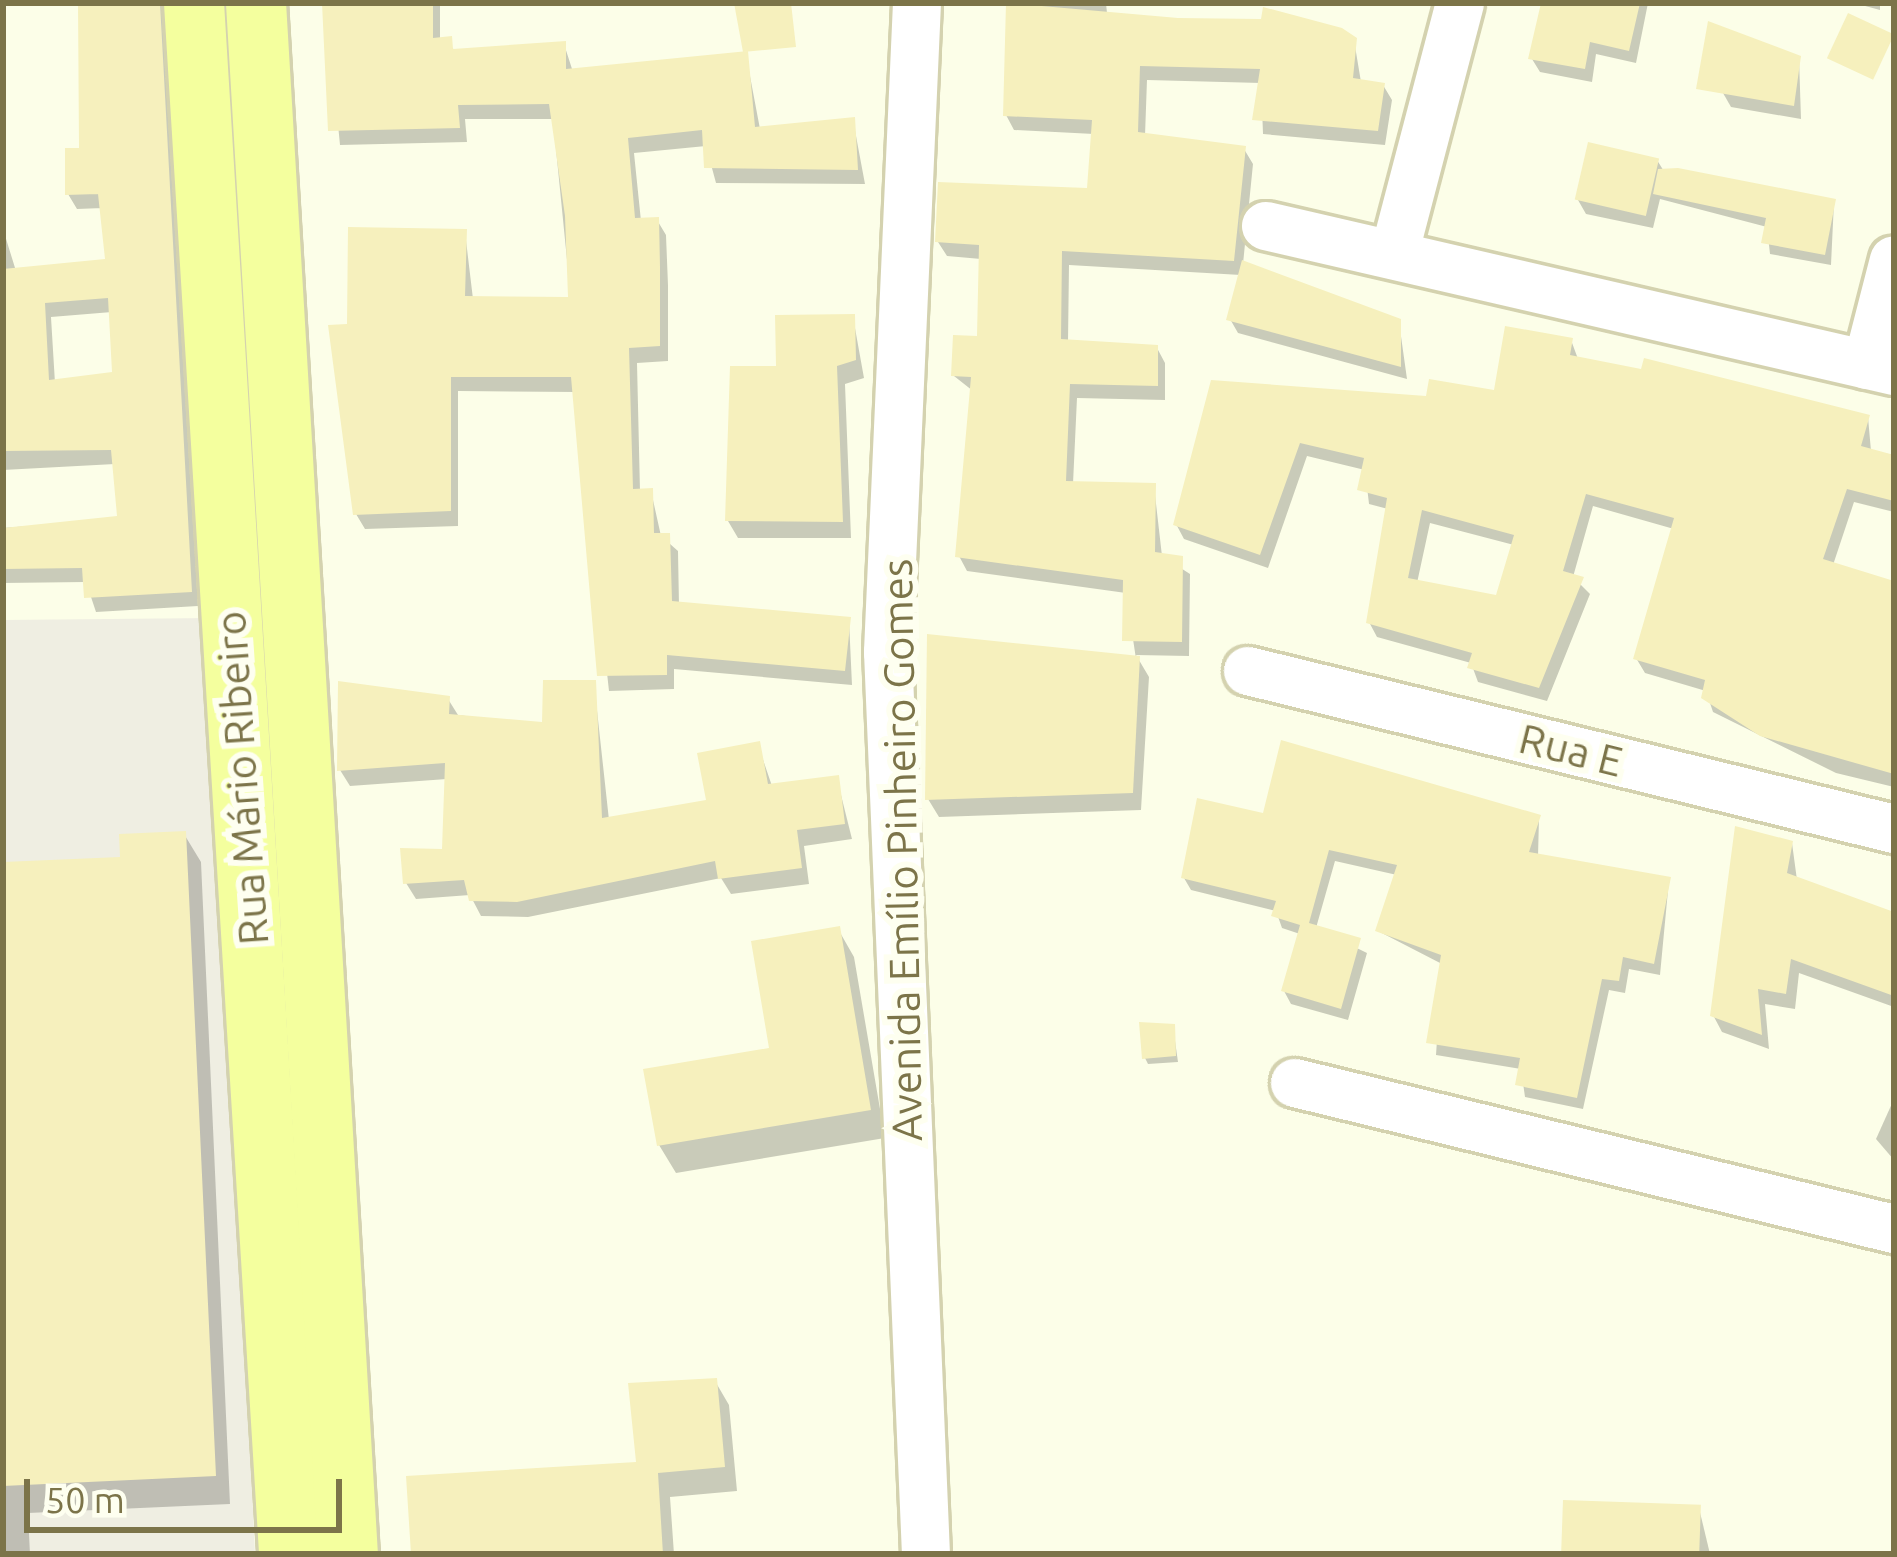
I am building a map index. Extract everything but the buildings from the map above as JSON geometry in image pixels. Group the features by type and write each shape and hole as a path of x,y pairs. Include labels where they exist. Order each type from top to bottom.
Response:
{"main road":[{"name":"Rua Mário Ribeiro","path":"194,3 289,1554"},
{"name":"Rua Mário Ribeiro","path":"256,3 348,1554"},
{"path":"255,989 314,991"}],"street":[{"name":"Avenida Emílio Pinheiro Gomes","path":"916,3 888,652 926,1554"},
{"path":"1395,251 1460,3"},
{"path":"1266,226 1395,251 1880,368 1894,260"},
{"name":"Rua E","path":"1248,671 1894,829"},
{"path":"1295,1083 1894,1228"}],"shaded area":[{"path":"213,618 255,1554 3,1554 3,620"}]}
